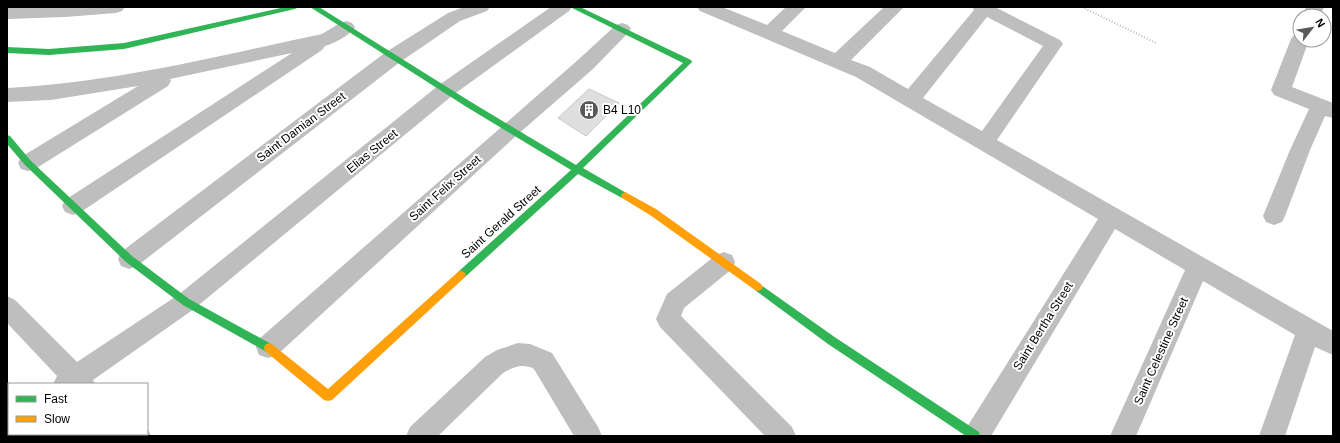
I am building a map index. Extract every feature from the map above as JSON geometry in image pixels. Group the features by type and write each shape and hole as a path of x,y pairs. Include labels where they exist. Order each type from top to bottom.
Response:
{"street":[{"path":"7,13 116,7"},
{"path":"7,50 49,52 124,46 295,7"},
{"path":"314,7 510,130 576,170 652,212 724,262 832,341 975,436"},
{"name":"Saint Damian Street","path":"129,259 393,57 454,17 481,7"},
{"name":"Elias Street","path":"75,382 186,302 446,90 563,7"},
{"path":"574,7 622,29"},
{"path":"706,7 863,72 1333,344"},
{"path":"769,33 797,7"},
{"path":"837,62 895,7"},
{"path":"910,100 983,8 1054,44 984,143"},
{"path":"73,206 346,27"},
{"name":"Saint Gerald Street","path":"268,347 328,396 576,170 688,62 622,29"},
{"name":"Saint Felix Street","path":"268,347 510,130 586,64 622,29"},
{"path":"7,95 51,93 131,81 327,39"},
{"path":"1274,216 1300,150 1326,109 1281,90 1297,48"},
{"path":"28,163 176,72"},
{"path":"7,138 28,163 129,259 186,302 268,347"},
{"name":"Saint Bertha Street","path":"975,436 1111,216"},
{"path":"724,262 675,302 668,319 783,436"},
{"name":"Saint Celestine Street","path":"1123,436 1198,266"},
{"path":"7,307 75,382"},
{"path":"1272,436 1309,330"},
{"path":"419,436 494,365 507,358 524,354 543,361 582,433"}],"path":[{"path":"1082,7 1156,43"}],"building":[{"name":"B4 L10","path":"589,89 619,103 586,136 558,118"}],"traffic: fast":[{"path":"7,50 49,52 124,46 295,7"},
{"path":"314,7 507,128 625,196"},
{"path":"461,275 576,170 688,62 574,7"},
{"path":"7,138 28,163 129,259 186,302 269,348"},
{"path":"758,287 832,341 975,436"}],"traffic: slow":[{"path":"625,196 653,212 758,287"},
{"path":"269,348 328,396 461,275"}],"place":[{"name":"B4 L10","path":"589,110"}]}
